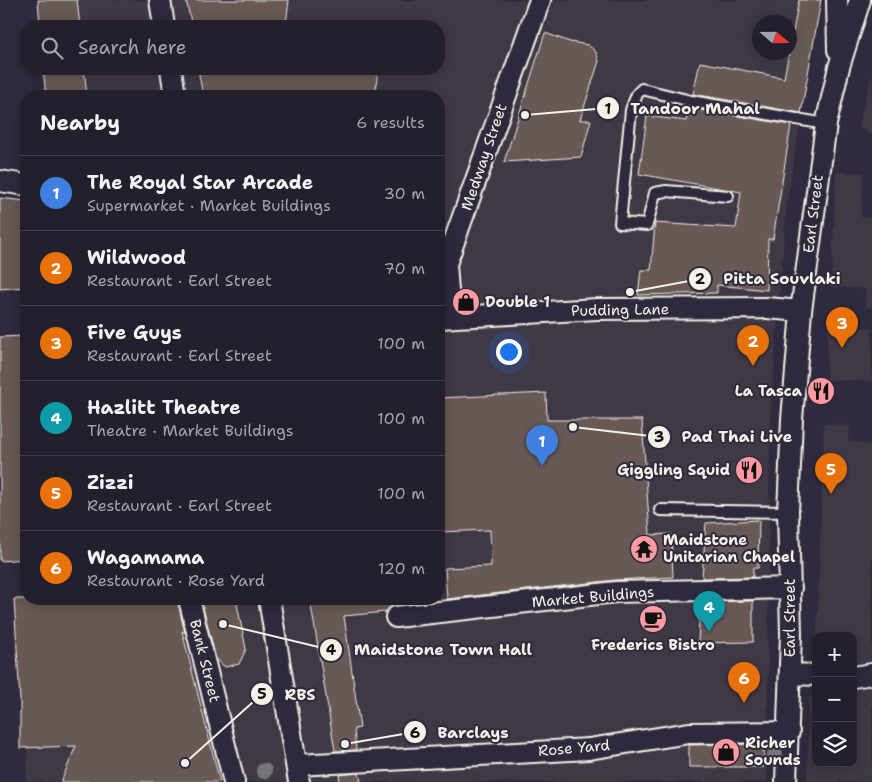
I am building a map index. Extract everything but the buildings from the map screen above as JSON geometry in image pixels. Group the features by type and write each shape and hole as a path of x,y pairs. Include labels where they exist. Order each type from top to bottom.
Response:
{"street":[{"path":"160,0 163,20"},
{"name":"Medway Street","path":"445,318 446,264 540,0"},
{"name":"Earl Street","path":"837,0 838,67"},
{"name":"Earl Street","path":"786,782 790,732 791,588 788,512 792,419 801,310 826,124 838,67 860,0"},
{"path":"172,75 174,90"},
{"path":"0,181 20,183"},
{"name":"Pudding Lane","path":"445,318 597,309 767,308 801,310"},
{"name":"Market Buildings","path":"396,617 616,592 791,588"},
{"name":"Bank Street","path":"190,605 234,782"},
{"path":"270,605 298,774"},
{"path":"790,674 812,675"},
{"path":"857,676 872,674"},
{"name":"Rose Yard","path":"298,774 589,749 689,733 790,732"}],"lane":[{"path":"728,196 666,191 655,193 647,225 620,223 631,110 637,94 642,89 691,101 826,124"},
{"path":"660,510 788,512"}],"shaded area":[{"path":"55,0 821,0 787,200 770,421 767,782 26,782 36,605 445,605 445,90 59,90 58,75 445,75 445,20 56,20"},
{"path":"872,75 872,135 858,127"},
{"path":"836,172 864,173 861,217 872,218 872,308 865,308 866,289 831,287"},
{"path":"828,327 872,327 872,381 826,380"},
{"path":"824,423 850,426 848,441 872,445 872,668 857,672 857,632 817,632"},
{"path":"857,680 872,680 872,782 807,782 809,696 812,696 812,767 857,767"}],"place":[{"name":"Tandoor Mahal","path":"525,115"},
{"name":"Pitta Souvlaki","path":"630,292"},
{"name":"Double 1","path":"466,302"},
{"name":"Five Guys","path":"842,348"},
{"name":"Wildwood","path":"753,366"},
{"name":"La Tasca","path":"821,391"},
{"name":"Pad Thai Live","path":"573,427"},
{"name":"The Royal Star Arcade","path":"542,466"},
{"name":"Giggling Squid","path":"749,470"},
{"name":"Zizzi","path":"831,494"},
{"name":"Maidstone Unitarian Chapel","path":"644,549"},
{"name":"Frederics Bistro","path":"653,619"},
{"name":"Maidstone Town Hall","path":"223,624"},
{"name":"Hazlitt Theatre","path":"709,632"},
{"name":"Wagamama","path":"744,703"},
{"name":"Barclays","path":"345,744"},
{"name":"Richer Sounds","path":"726,752"},
{"name":"RBS","path":"185,763"}]}
